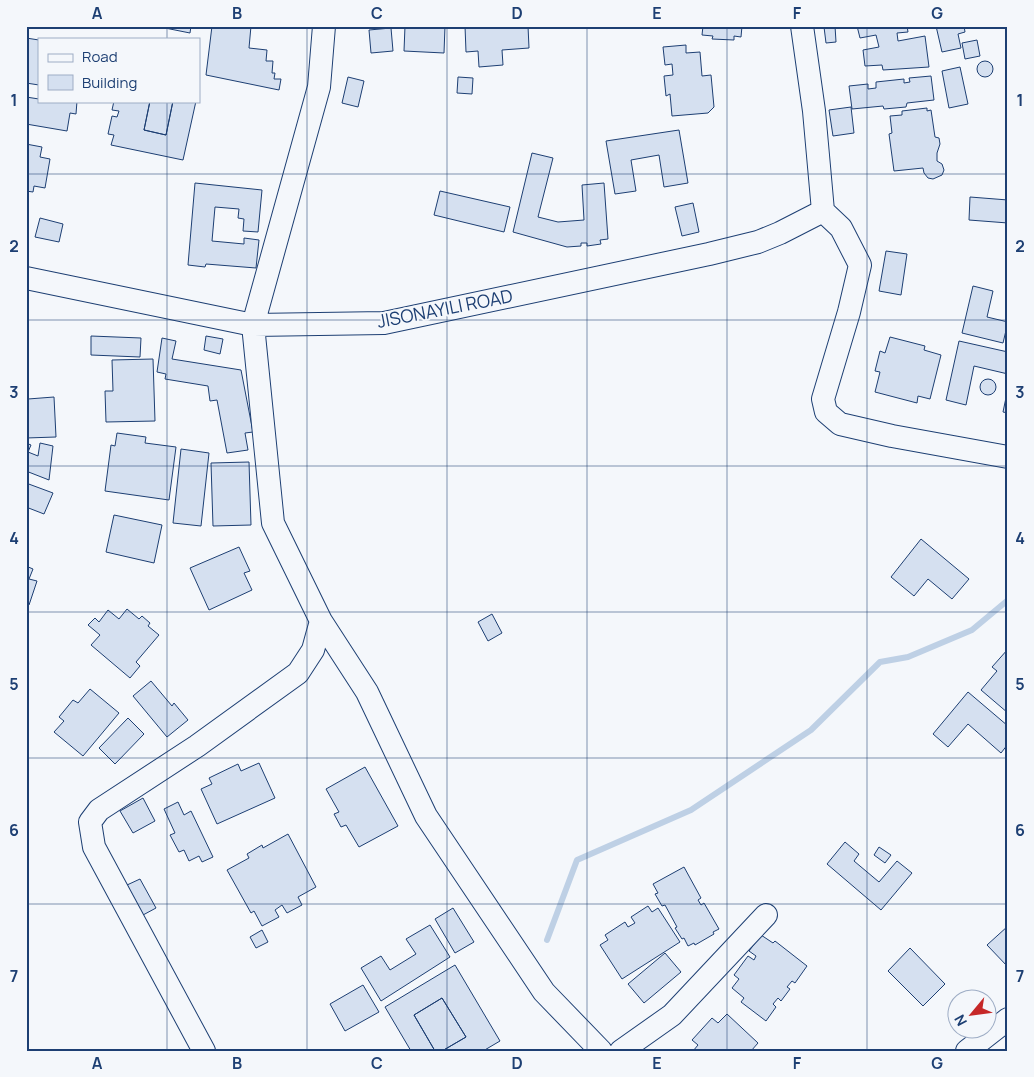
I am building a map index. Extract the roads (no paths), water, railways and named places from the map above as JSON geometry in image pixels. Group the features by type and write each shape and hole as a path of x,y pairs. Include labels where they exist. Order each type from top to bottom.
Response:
{"street":[{"path":"324,26 319,87 253,325 273,523 321,621 367,692 426,816 544,992 601,1051"},
{"path":"802,26 814,111 823,211 841,228 860,265 849,312 823,399 826,412 840,424 892,436 1008,457"},
{"name":"JISONAYILI ROAD","path":"26,278 253,325 384,323 758,242 823,211"},
{"path":"204,1051 94,847 90,822 99,810 197,746 298,673 313,650 321,621"},
{"path":"621,1051 672,1015 766,915"},
{"path":"967,1051 1008,1019"}],"waterway":[{"path":"547,940 577,860 691,810 811,730 880,662 908,657 972,630 1008,600"}]}
